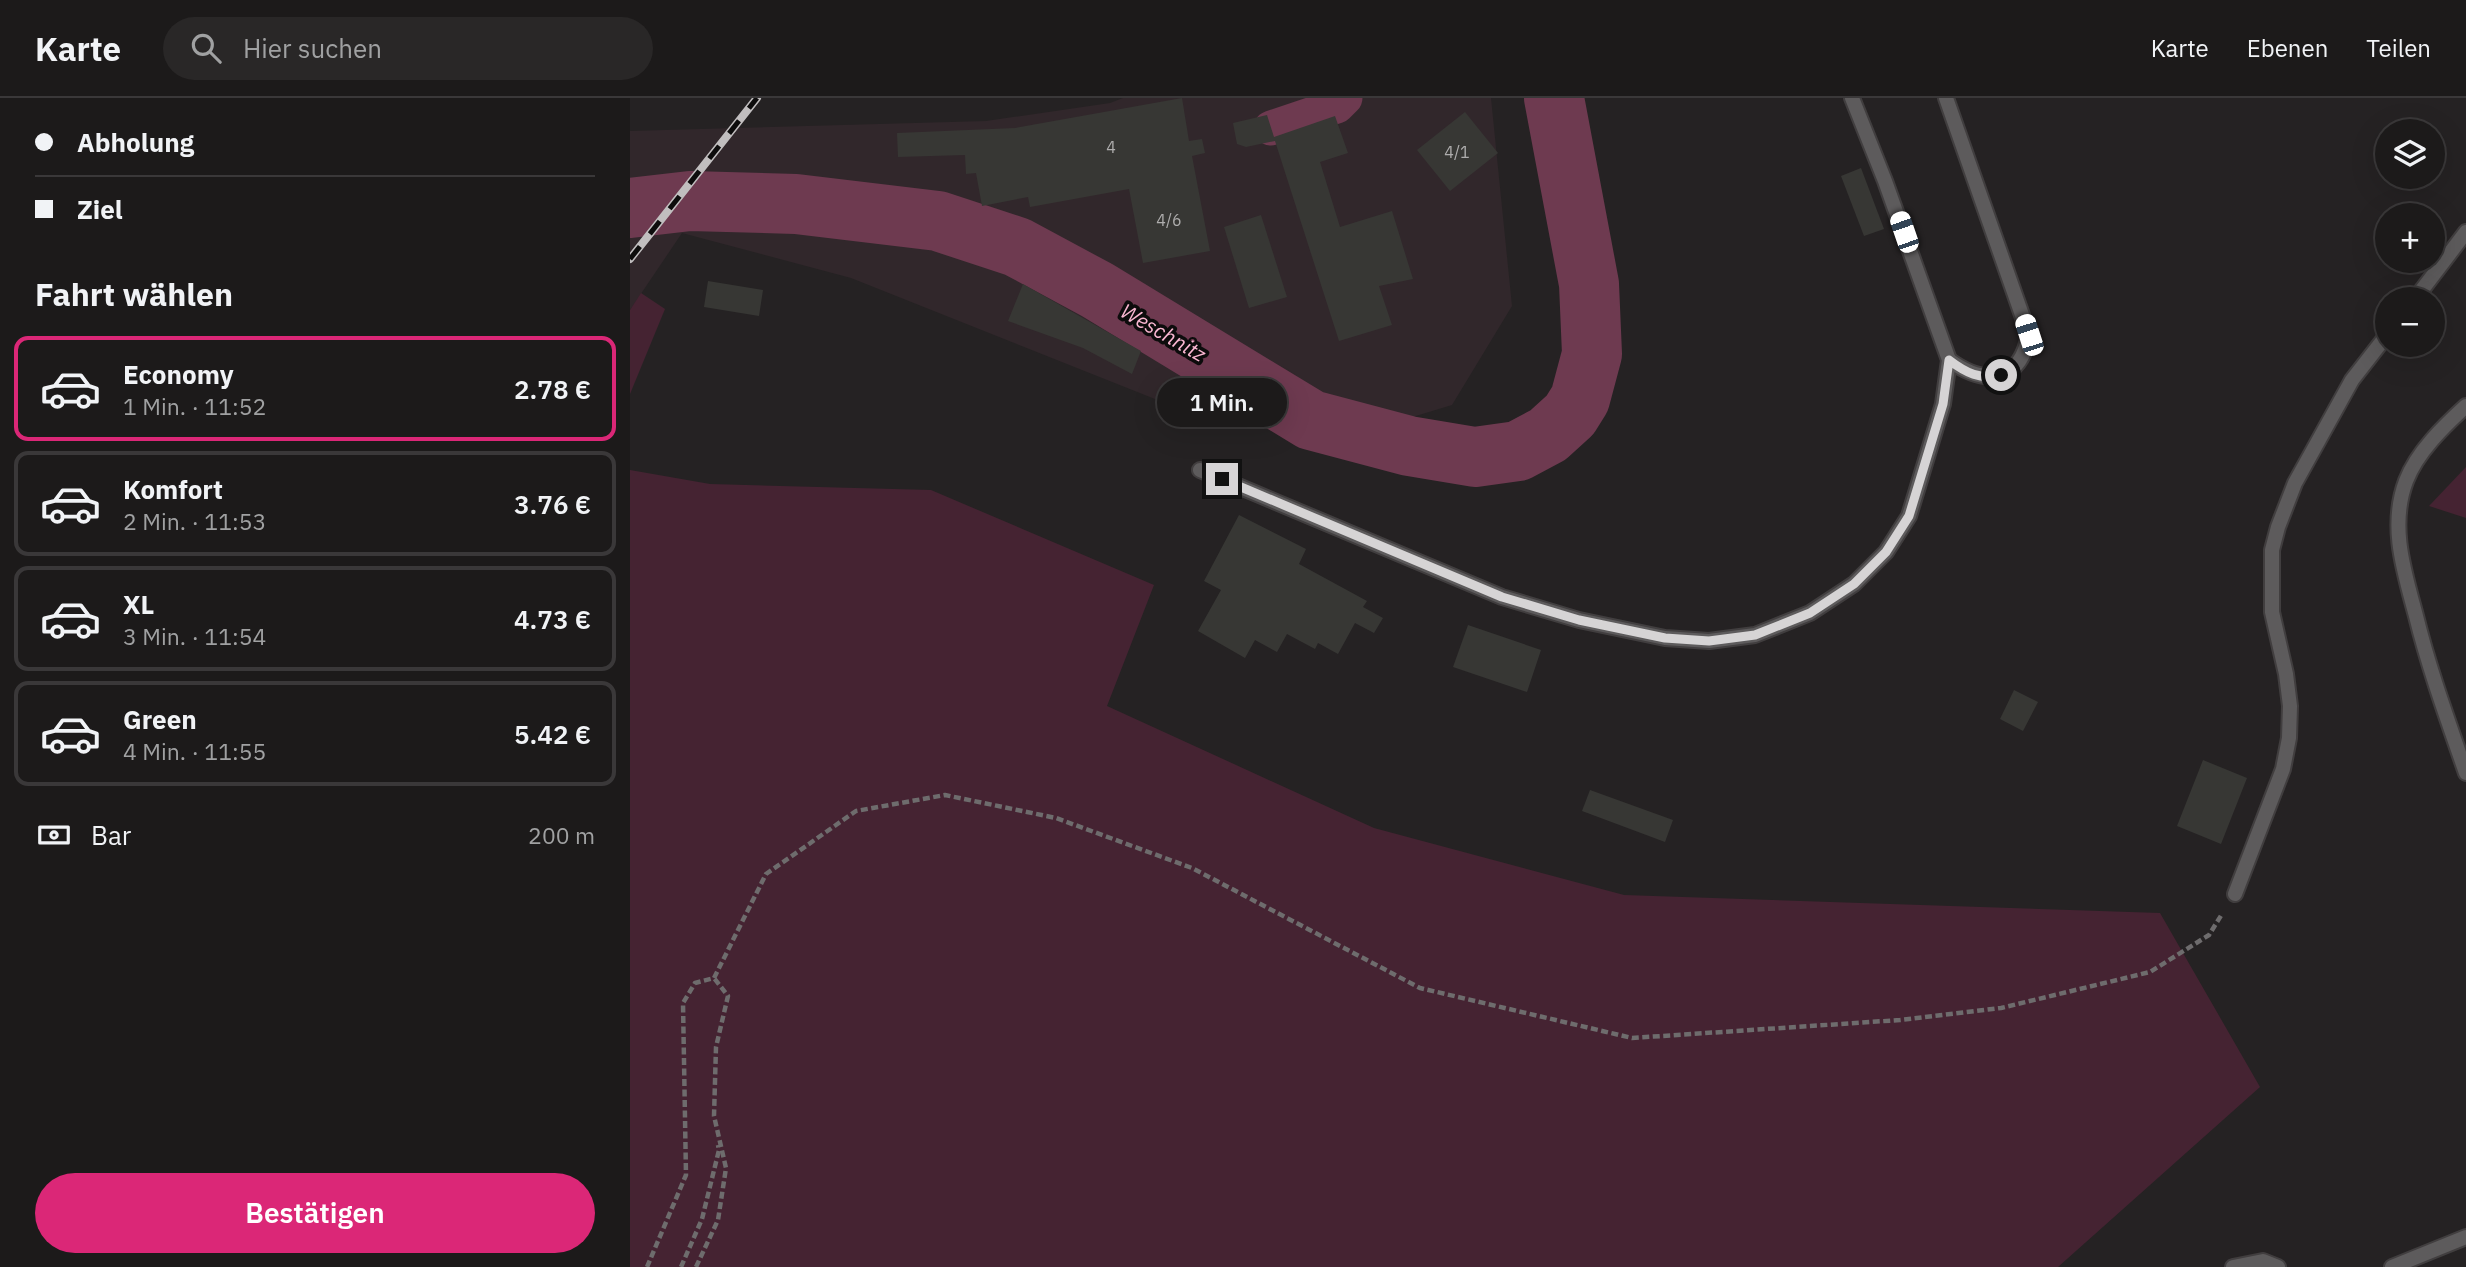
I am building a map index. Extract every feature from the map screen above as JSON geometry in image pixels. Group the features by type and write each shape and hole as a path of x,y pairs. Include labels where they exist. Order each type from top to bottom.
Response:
{"lane":[{"path":"1200,470 1502,597 1579,620 1665,638 1709,641 1755,635 1810,613 1854,584 1886,552 1909,516 1943,404 1949,360 1885,181 1852,98"},
{"path":"1946,98 2029,335 2026,349 2017,364 2001,375 1987,378 1966,373 1949,360"},
{"path":"2424,287 2466,232"},
{"path":"2235,894 2283,769 2289,738 2290,706 2286,674 2272,612 2272,550 2295,483 2346,391 2375,351"},
{"path":"2466,407 2425,449 2407,479 2399,509 2398,532 2403,566 2429,667 2466,773"},
{"path":"2392,1267 2466,1237"},
{"path":"2233,1267 2263,1261 2278,1267"}],"path":[{"path":"647,1267 686,1175 683,1003 695,983 714,978 765,874 856,811 945,795 1056,818 1192,868 1420,988 1632,1038 1900,1020 2001,1008 2150,972 2209,935 2235,894"},
{"path":"681,1267 702,1219 719,1150 714,1116 716,1047 728,996 714,978"},
{"path":"696,1267 718,1220 726,1168 714,1116"}],"shaded area":[{"path":"1123,98 1491,98 1512,306 1452,405 1386,425 1165,403 851,278 682,233 630,310 630,224 643,224 630,220 630,131 986,121 1110,103"},
{"path":"641,293 665,309 630,394 630,310"},
{"path":"2466,467 2466,518 2429,506"},
{"path":"630,470 710,484 931,490 1154,585 1107,706 1374,828 1624,895 2160,913 2260,1087 2058,1267 630,1267"}],"building":[{"path":"1182,98 1189,141 1202,139 1205,153 1192,156 1210,251 1143,263 1129,189 1030,207 1028,197 982,206 976,173 966,174 965,155 898,157 897,133 1015,128"},
{"path":"1465,112 1498,153 1450,191 1417,150"},
{"path":"1267,115 1274,137 1335,116 1348,153 1320,162 1340,227 1392,211 1413,279 1379,286 1392,325 1339,341 1275,141 1246,147 1237,144 1233,123"},
{"path":"1861,168 1884,229 1864,236 1841,176"},
{"path":"1261,215 1287,297 1249,308 1224,227"},
{"path":"708,281 763,290 759,316 704,307"},
{"path":"1023,284 1141,351 1132,374 1083,348 1008,321"},
{"path":"1239,515 1306,549 1299,564 1367,601 1363,607 1383,618 1374,633 1355,623 1338,654 1318,643 1315,649 1287,634 1277,652 1255,640 1245,658 1198,631 1221,590 1204,581"},
{"path":"1468,625 1541,650 1527,692 1453,667"},
{"path":"2014,690 2038,702 2023,731 2000,719"},
{"path":"2203,760 2247,778 2221,844 2177,826"},
{"path":"1590,790 1673,820 1665,842 1582,811"}],"waterway":[{"path":"1271,128 1337,106 1345,98"},
{"name":"Weschnitz","path":"630,208 690,201 796,204 938,221 1017,247 1097,290 1311,420 1409,446 1475,457 1518,451 1548,435 1570,415 1580,399 1592,354 1589,284 1554,98"}],"railway":[{"path":"630,259 757,98"}],"route":[{"path":"1222,479 1502,597 1579,620 1665,638 1709,641 1755,635 1810,613 1854,584 1886,552 1909,516 1943,404 1949,360 1966,373 1987,378 2001,375"}]}
